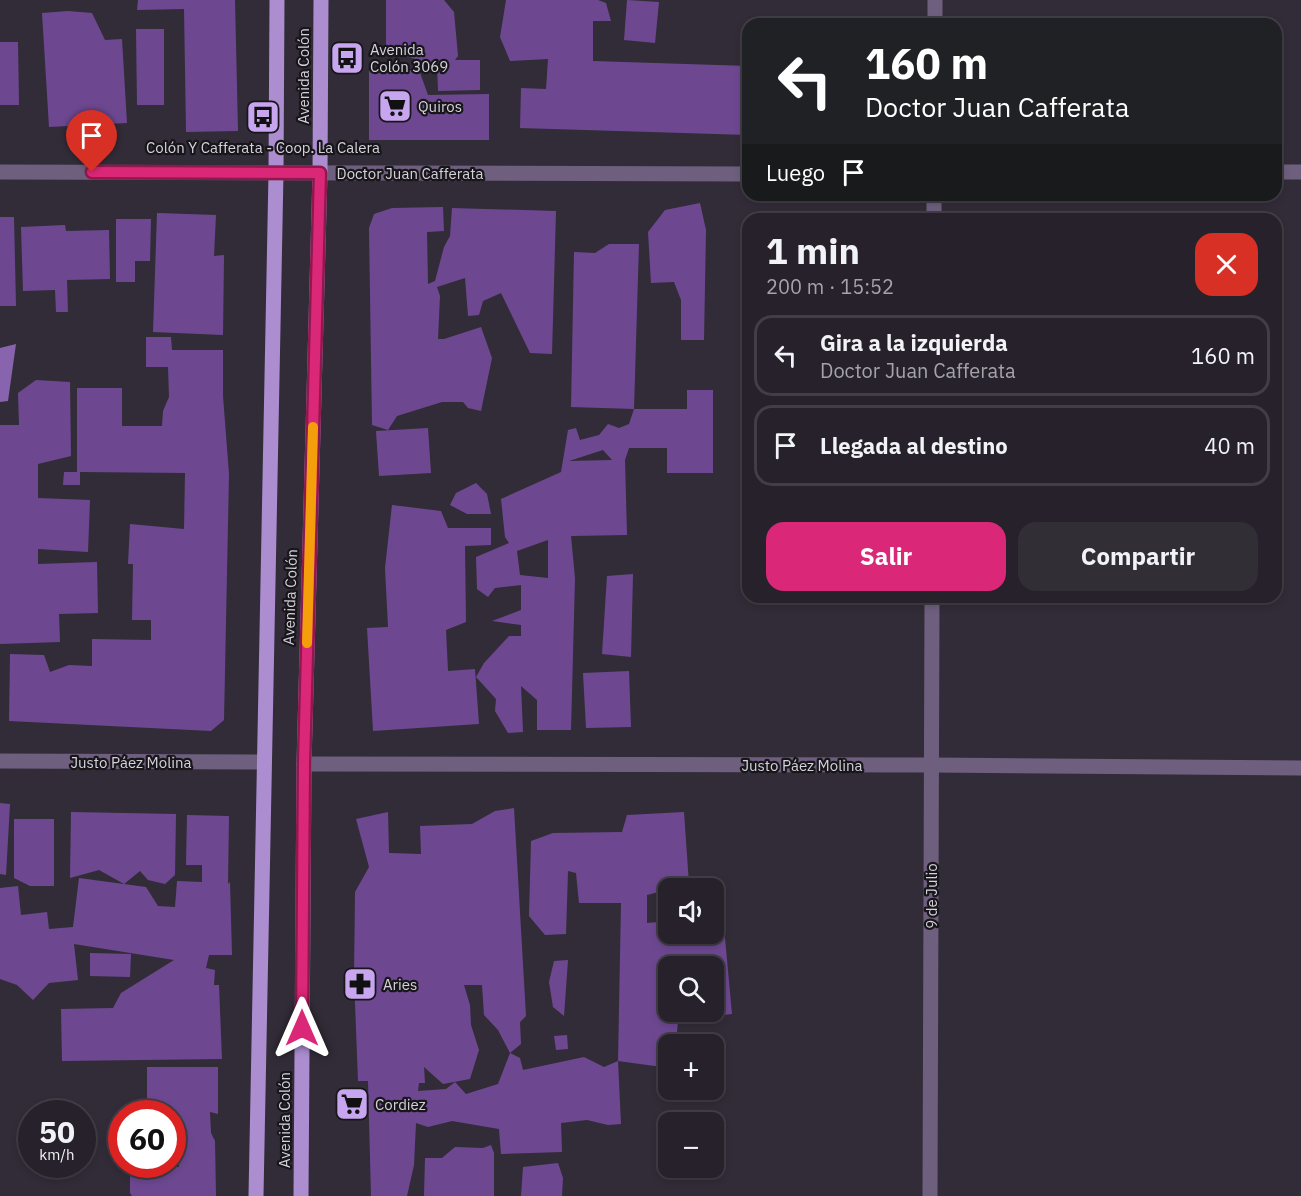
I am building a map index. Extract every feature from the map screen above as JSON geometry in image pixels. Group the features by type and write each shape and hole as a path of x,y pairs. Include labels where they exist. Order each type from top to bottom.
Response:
{"main road":[{"name":"Avenida Colón","path":"256,1196 276,173 277,0"},
{"name":"Avenida Colón","path":"301,1196 304,764 320,173 321,0"}],"street":[{"path":"934,18 935,0"},
{"name":"Doctor Juan Cafferata","path":"0,172 742,174"},
{"path":"1282,172 1301,172"},
{"name":"9 de Julio","path":"930,1196 932,603"},
{"name":"Justo Páez Molina","path":"0,761 263,762"},
{"name":"Justo Páez Molina","path":"304,764 1301,768"}],"shaded area":[{"path":"16,344 8,401 0,402 0,348"}],"building":[{"path":"138,0 235,0 238,131 186,132 184,9 137,10"},
{"path":"386,0 444,0 454,12 458,56 455,60 480,60 480,90 438,91 437,65 386,51"},
{"path":"506,0 598,0 606,3 611,21 593,21 593,61 742,66 742,135 520,128 521,88 546,89 548,59 510,61 500,37"},
{"path":"627,0 659,2 655,43 624,40"},
{"path":"68,11 92,13 105,40 122,39 127,123 49,127 42,13"},
{"path":"136,29 164,29 164,105 137,105"},
{"path":"0,42 18,42 19,105 0,105"},
{"path":"369,70 419,70 428,95 489,94 489,140 369,140"},
{"path":"700,203 706,230 704,340 681,340 681,300 674,282 651,283 648,232 665,210"},
{"path":"443,207 444,231 427,232 428,284 435,281 444,247 450,236 452,208 556,211 552,354 530,353 501,293 483,301 479,315 468,316 465,278 437,287 440,296 438,339 481,327 492,358 481,411 468,408 463,402 442,402 397,416 388,430 372,425 369,228 374,214 392,208"},
{"path":"157,213 216,215 214,256 224,255 223,335 153,332"},
{"path":"0,217 14,217 16,306 0,306"},
{"path":"116,219 151,219 150,261 135,261 135,282 116,282"},
{"path":"65,225 66,231 109,230 110,279 67,280 68,312 56,312 55,290 23,291 21,227"},
{"path":"609,244 639,244 634,409 571,407 574,252 595,253"},
{"path":"146,337 171,337 172,350 223,350 223,396 229,474 224,720 211,731 9,721 10,654 44,655 50,672 69,665 92,666 92,639 151,640 151,620 132,620 133,564 128,564 130,524 184,529 185,473 80,472 80,485 63,485 64,472 77,472 77,388 122,388 122,426 162,426 163,411 169,397 168,367 146,367"},
{"path":"36,380 70,382 71,456 38,464 38,498 90,500 88,552 38,549 38,564 97,562 98,613 59,614 60,642 0,644 0,425 19,425 18,393"},
{"path":"687,390 713,390 713,473 667,473 667,448 629,448 625,460 627,535 571,536 575,578 571,730 537,730 537,700 521,686 523,732 508,733 495,711 496,699 476,677 484,663 509,636 521,636 521,625 492,621 521,610 521,585 495,588 488,597 477,589 476,557 509,543 505,537 501,499 561,472 568,430 576,428 580,440 599,435 608,424 619,428 629,424 634,409 687,409","holes":["603,450 612,460 569,461","548,540 548,578 520,575 517,551"]},
{"path":"428,428 431,473 379,476 376,431"},
{"path":"476,483 487,494 491,514 467,514 450,505 456,493"},
{"path":"392,505 441,511 448,528 491,528 491,545 465,546 466,622 446,630 448,671 475,669 479,724 373,731 367,628 388,627 385,568"},
{"path":"633,574 631,657 602,654 607,576"},
{"path":"629,671 631,727 586,728 583,673"},
{"path":"0,803 10,804 6,875 0,874"},
{"path":"514,808 526,1016 520,1022 521,1044 510,1053 520,1058 523,1070 584,1057 604,1067 618,1061 621,1124 608,1125 587,1120 561,1123 562,1152 501,1154 499,1129 452,1121 428,1127 416,1123 414,1165 407,1196 371,1196 368,1081 358,1081 354,977 355,892 369,867 356,819 388,812 389,853 421,854 420,826 472,824 495,811","holes":["464,985 482,985 484,1015 498,1030 510,1053 498,1084 466,1094 455,1082 446,1089 418,1091 419,1083 425,1083 424,1067 443,1084 470,1079 479,1050 471,1025 470,1005"]},
{"path":"71,812 176,814 175,875 165,884 148,880 140,871 124,884 99,870 70,878"},
{"path":"684,812 689,878 658,878 658,892 647,895 647,923 658,922 658,944 724,944 724,927 732,1014 724,1015 724,956 658,956 658,1022 678,1022 677,1034 658,1034 658,1066 618,1061 621,903 579,903 576,873 568,871 566,934 545,935 529,916 531,841 553,833 622,832 627,815"},
{"path":"187,815 229,816 228,884 230,882 232,955 209,955 206,968 215,970 214,985 219,985 222,1059 62,1061 61,1009 113,1008 121,993 174,960 74,944 78,980 49,983 33,1000 17,985 0,979 0,888 18,886 21,915 47,912 49,929 73,927 79,878 146,887 158,906 175,907 177,881 202,882 202,865 186,865"},
{"path":"14,819 54,819 54,886 30,886 14,878"},
{"path":"90,953 131,954 130,977 90,976"},
{"path":"568,960 564,1016 553,1007 549,982 554,961"},
{"path":"567,1035 568,1049 556,1050 554,1036"},
{"path":"147,1067 218,1067 218,1114 210,1112 211,1133 215,1141 216,1196 132,1196 130,1178 186,1178 186,1100 147,1100"},
{"path":"491,1145 494,1153 494,1196 424,1196 425,1158 442,1158 455,1147 483,1148"},
{"path":"558,1163 563,1178 562,1196 521,1196 523,1167"}],"slow traffic":[{"path":"307,643 313,427"}],"place":[{"name":"Avenida Colón 3069","path":"347,58"},
{"name":"Quiros","path":"395,106"},
{"name":"Colón Y Cafferata - Coop. La Calera","path":"263,117"},
{"name":"Aries","path":"360,984"},
{"name":"Cordiez","path":"352,1104"}],"route":[{"path":"92,172 320,173 304,764 302,1028"}]}
